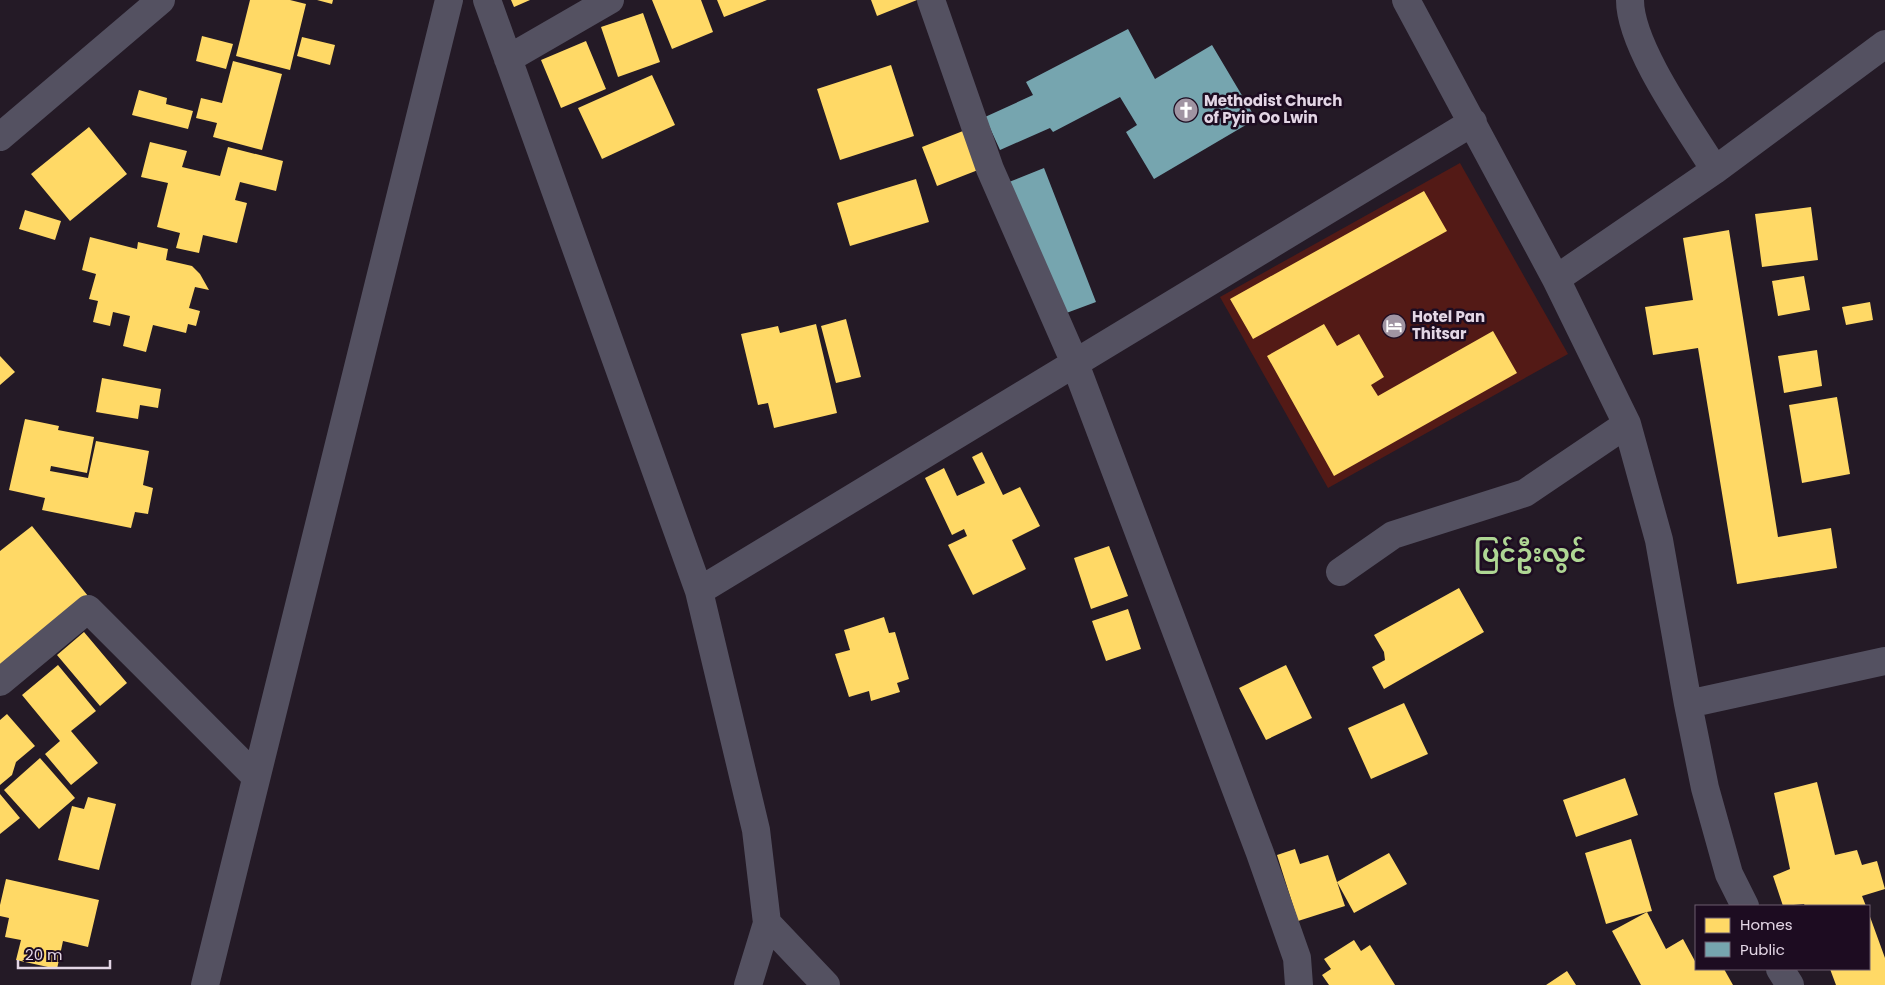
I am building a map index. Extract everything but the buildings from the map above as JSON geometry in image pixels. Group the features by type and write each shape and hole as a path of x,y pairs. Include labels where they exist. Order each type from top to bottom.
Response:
{"street":[{"path":"0,137 161,0"},
{"path":"205,985 449,0"},
{"path":"487,0 698,591 756,830 767,923 748,985"},
{"path":"508,59 610,0"},
{"path":"931,0 990,169 1074,362 1260,853 1297,958 1299,985"},
{"path":"1406,0 1556,279 1627,424 1659,540 1705,788 1729,874 1744,905"},
{"path":"1630,0 1630,16 1645,54 1715,170"},
{"path":"1556,279 1715,170 1885,44"},
{"path":"698,591 1473,122"},
{"path":"1340,572 1392,535 1525,492 1627,424"},
{"path":"0,682 88,609 256,777"},
{"path":"1688,704 1885,661"},
{"path":"767,923 826,985"},
{"path":"1781,970 1790,985"}],"shaded area":[{"name":"Hotel Pan Thitsar","path":"1460,163 1568,354 1328,488 1220,297"}],"place":[{"name":"Methodist Church of Pyin Oo Lwin","path":"1186,110"},
{"name":"Hotel Pan Thitsar","path":"1394,326"}],"district":[{"name":"ပြင်ဦးလွင်","path":"1530,553"}]}
